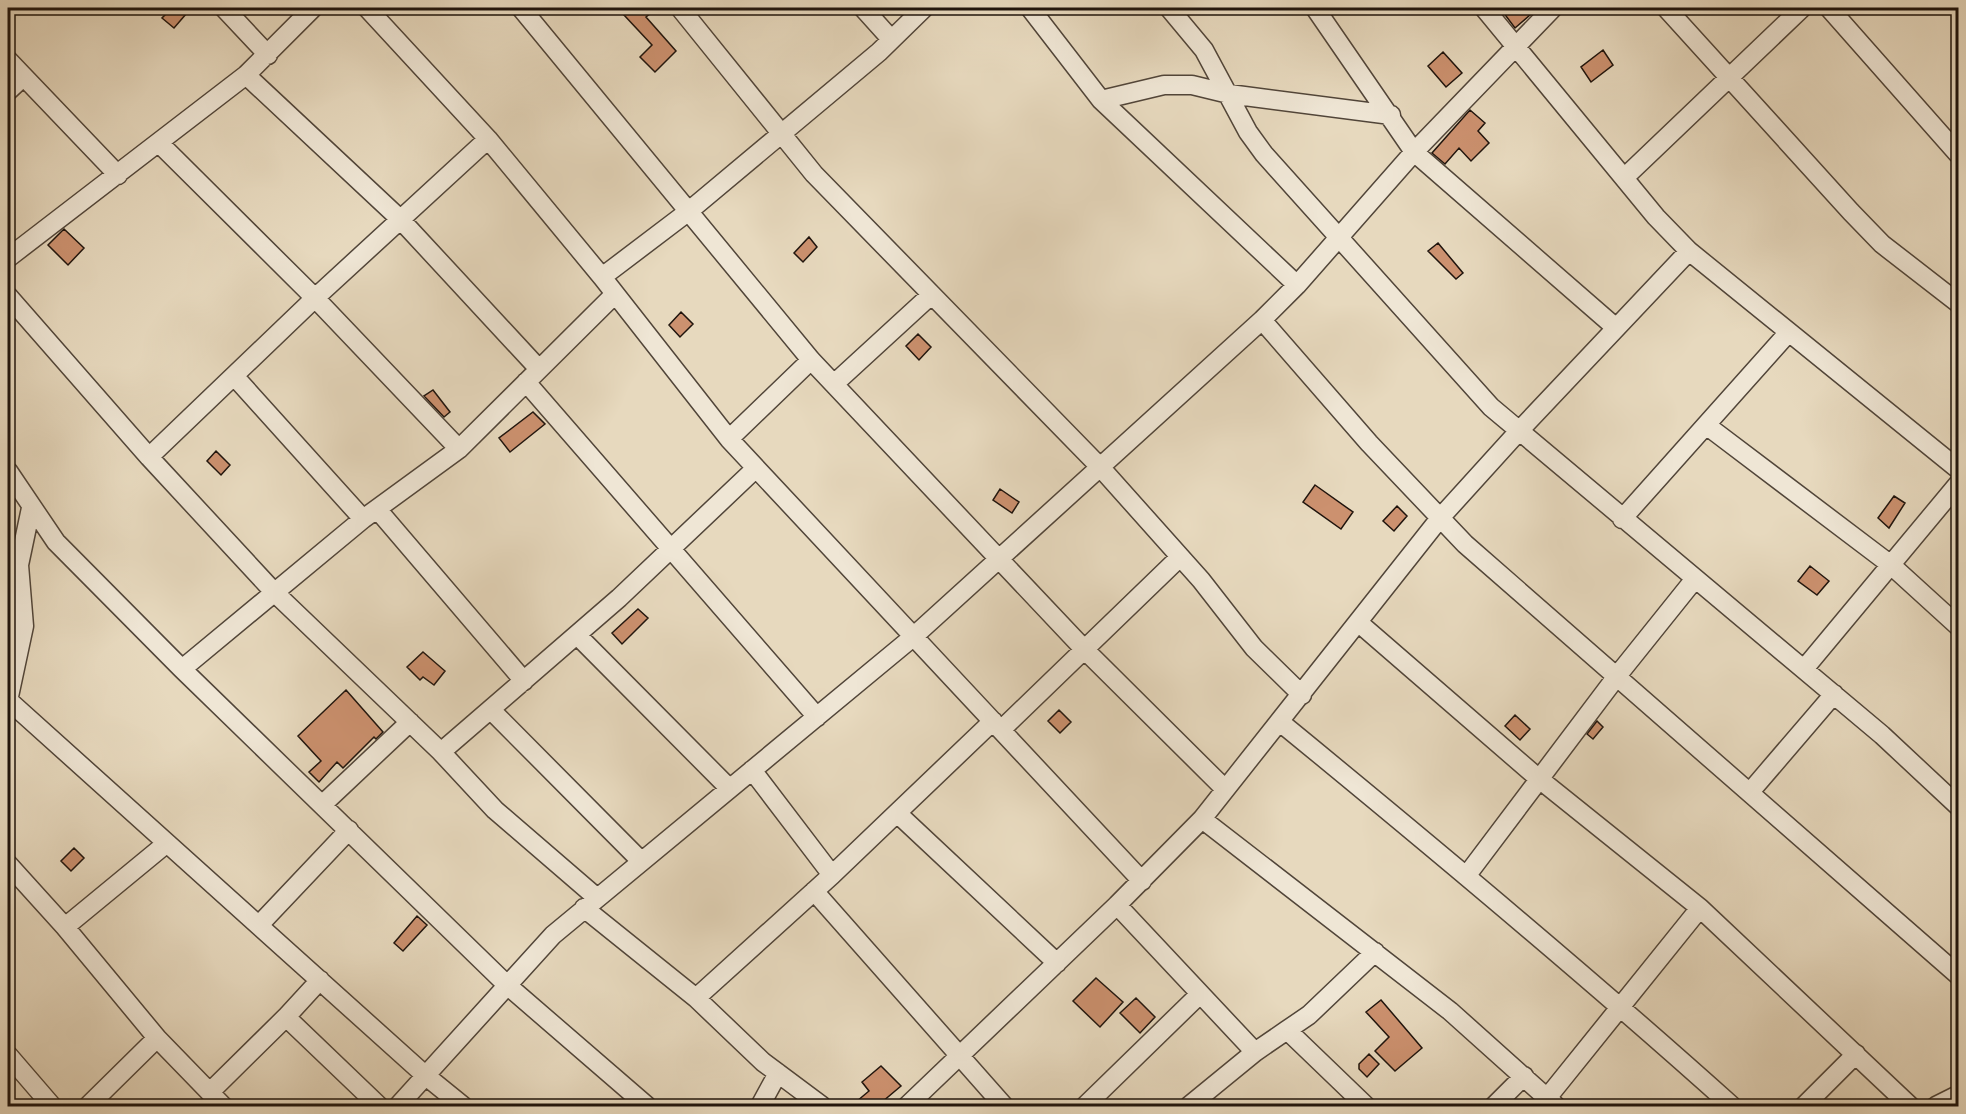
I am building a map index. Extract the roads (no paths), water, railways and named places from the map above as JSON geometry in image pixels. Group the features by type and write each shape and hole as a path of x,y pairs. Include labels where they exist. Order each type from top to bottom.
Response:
{"street":[{"path":"224,8 268,55"},
{"path":"11,248 118,175 246,75 313,8"},
{"path":"367,8 488,139 602,277 755,469 1142,881"},
{"path":"520,8 810,360 1083,648 1226,789"},
{"path":"680,8 814,174 1101,468 1180,557 1254,648 1302,695"},
{"path":"862,8 890,38"},
{"path":"602,277 689,211 879,52 890,38 924,8"},
{"path":"1030,8 1101,100 1297,285"},
{"path":"1169,8 1204,50 1248,132 1264,154 1491,407 1694,580 1834,694 1959,806"},
{"path":"1315,8 1391,115 1414,152 1615,327"},
{"path":"1484,8 1656,217 1689,250 1788,333 1959,469"},
{"path":"398,1107 553,935 640,860 913,637 1262,320 1297,285 1414,152 1515,44 1553,8"},
{"path":"1666,8 1882,243 1959,303"},
{"path":"1624,178 1802,8"},
{"path":"1829,8 1959,154"},
{"path":"8,60 118,175"},
{"path":"246,75 400,219 539,369"},
{"path":"8,91 23,77"},
{"path":"1101,100 1164,85 1192,85 1229,94 1391,115"},
{"path":"149,457 315,298 488,139"},
{"path":"159,143 315,298 459,448"},
{"path":"907,1107 1142,881 1202,819 1440,519 1615,327 1689,250"},
{"path":"182,669 370,514 459,448 615,294"},
{"path":"834,384 931,295"},
{"path":"8,296 149,457 274,592 441,752 495,810 590,902 778,1073 822,1107"},
{"path":"1262,320 1362,436 1440,519 1488,565 1959,975"},
{"path":"1622,519 1788,333"},
{"path":"729,439 810,360"},
{"path":"235,376 370,514 524,681"},
{"path":"526,382 817,717"},
{"path":"1706,425 1891,565 1959,626"},
{"path":"441,752 577,635 755,469"},
{"path":"8,471 56,542 182,669 507,985 646,1107"},
{"path":"1804,669 1959,484"},
{"path":"31,508 19,565 24,626 8,700 463,1107"},
{"path":"696,998 897,813 1083,648 1180,557"},
{"path":"1467,875 1617,676 1694,580"},
{"path":"1359,623 1539,778 1700,908 1910,1107"},
{"path":"577,635 729,788"},
{"path":"1750,792 1834,694"},
{"path":"491,710 640,860"},
{"path":"322,805 410,722"},
{"path":"1280,722 1621,1005 1732,1107"},
{"path":"752,770 832,875"},
{"path":"897,813 1057,963"},
{"path":"1202,819 1450,1011 1551,1102 1621,1005 1700,908"},
{"path":"259,925 349,830"},
{"path":"65,927 167,843"},
{"path":"8,864 65,927 157,1038 223,1107"},
{"path":"814,891 1004,1107"},
{"path":"1117,905 1255,1052"},
{"path":"1199,1103 1255,1052 1309,1015 1375,952"},
{"path":"210,1092 320,980"},
{"path":"1085,1107 1200,994"},
{"path":"286,1017 379,1107"},
{"path":"1287,1030 1366,1107"},
{"path":"88,1107 157,1038"},
{"path":"1804,1107 1856,1054"},
{"path":"8,1055 52,1107"},
{"path":"760,1107 778,1073"},
{"path":"1494,1107 1524,1076"},
{"path":"1936,1107 1959,1095"}]}
